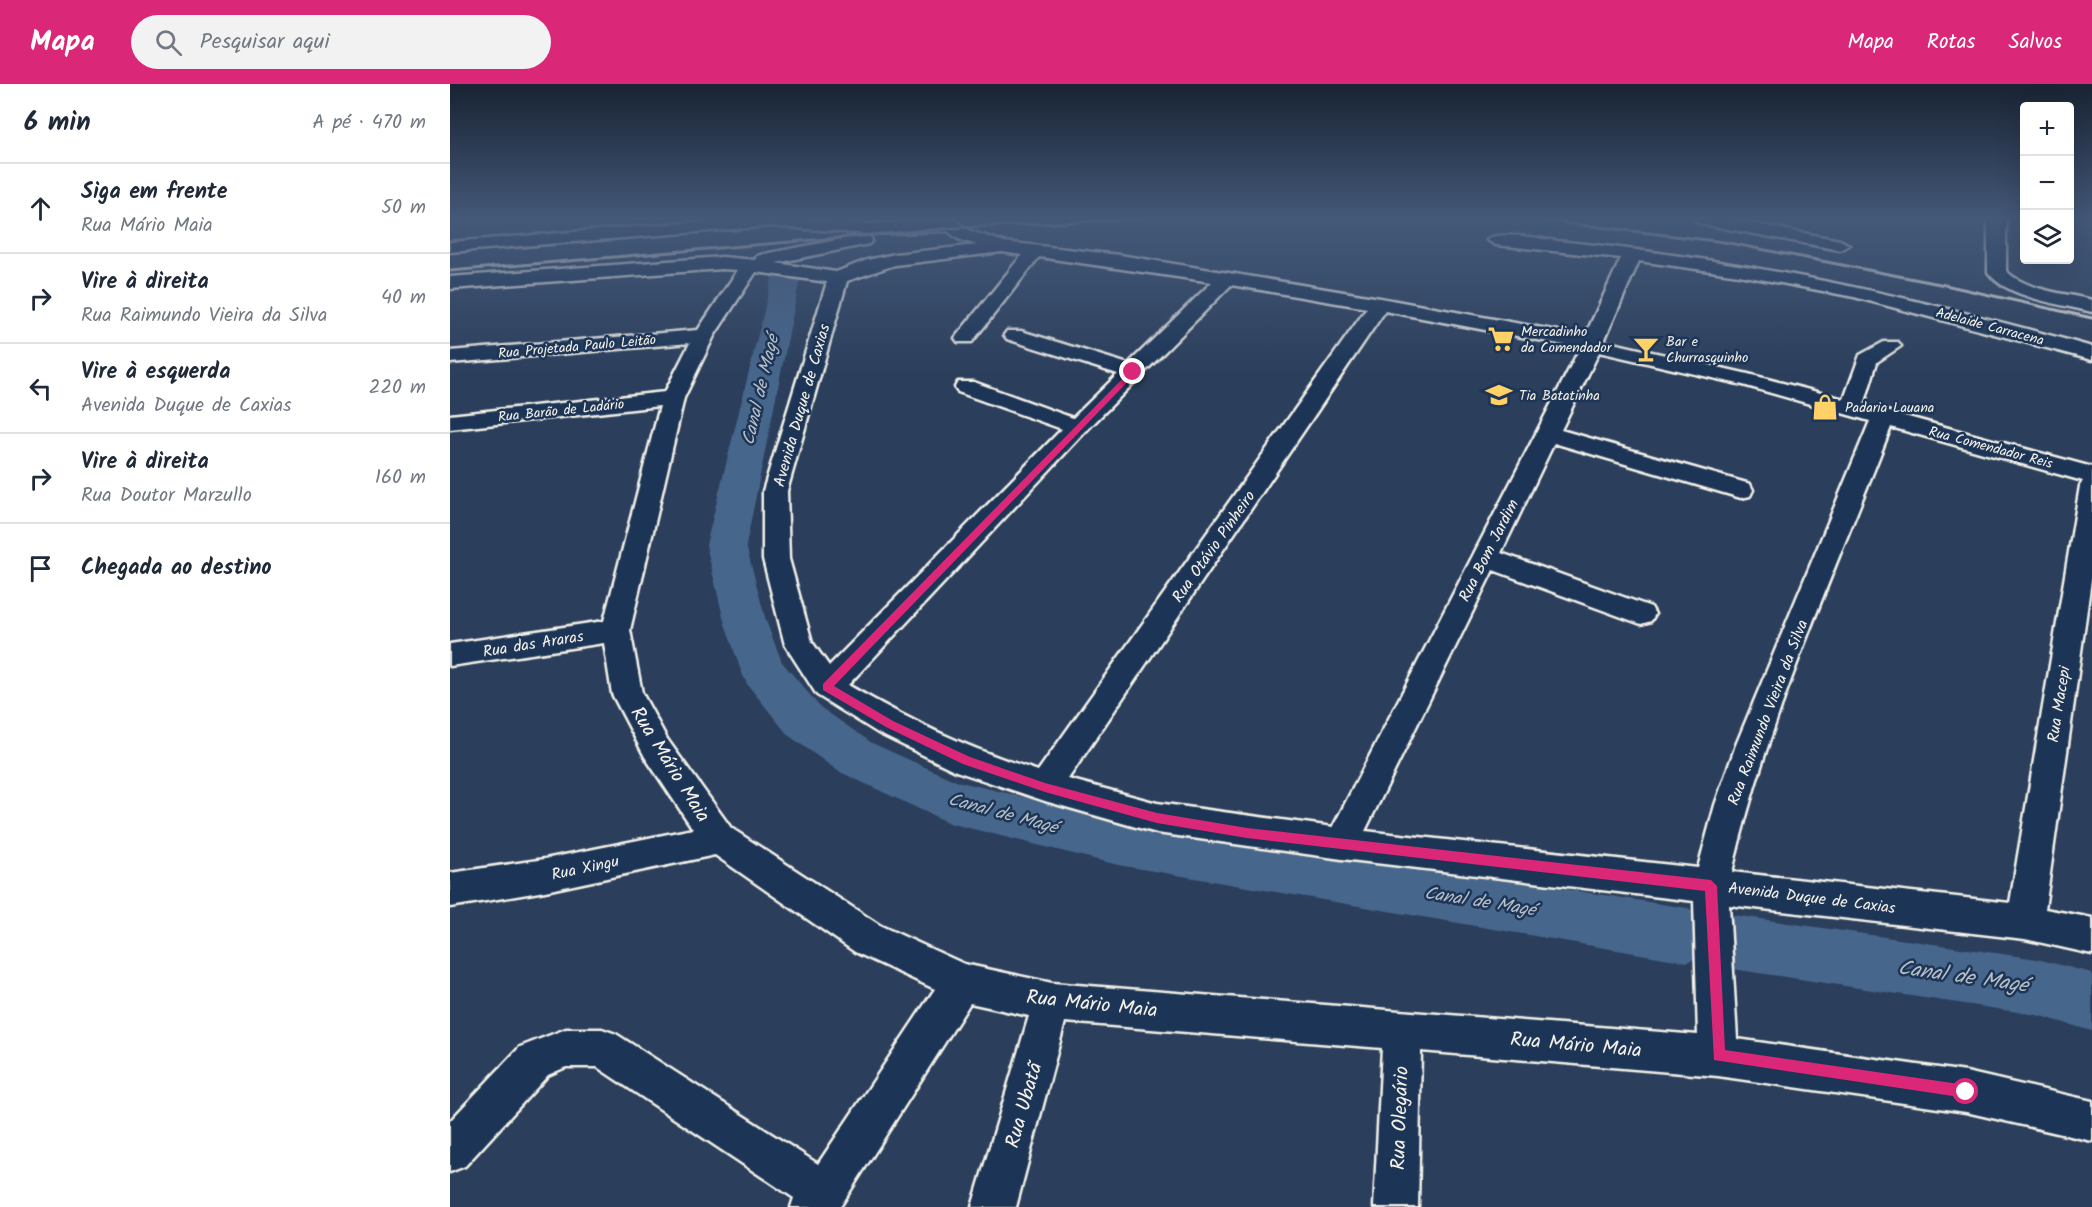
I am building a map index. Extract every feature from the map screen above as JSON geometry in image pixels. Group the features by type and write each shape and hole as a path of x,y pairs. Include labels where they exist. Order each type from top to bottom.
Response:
{"street":[{"path":"450,283 599,271"},
{"name":"Rua Mário Maia","path":"747,271 704,336 673,398 616,630 627,694 656,748 719,839 868,939 962,982 1052,1002 1718,1056 1966,1092 2092,1121"},
{"path":"794,271 838,278 853,271"},
{"path":"965,338 1018,271"},
{"name":"Rua Comendador Reis","path":"1176,271 1380,304 1592,344 1748,380 2092,475"},
{"name":"Rua Bom Jardim","path":"1342,844 1592,344 1625,271"},
{"name":"Adelaide Carracena","path":"1749,271 1852,291 2092,354"},
{"path":"1997,271 2001,278 2025,288 2092,306"},
{"name":"Avenida Duque de Caxias","path":"838,278 775,491 777,559 799,645 826,687 889,724 967,761 1045,787 1157,818 1247,833 2025,922 2092,936"},
{"path":"826,687 1077,427 1226,279"},
{"name":"Rua Otávio Pinheiro","path":"1045,787 1380,304"},
{"path":"1014,335 1133,372"},
{"name":"Rua Projetada Paulo Leitão","path":"450,357 704,336"},
{"path":"1852,409 1867,359 1891,346"},
{"path":"966,387 1077,427"},
{"name":"Rua Barão de Ladário","path":"450,422 673,398"},
{"name":"Rua Raimundo Vieira da Silva","path":"1718,1056 1711,886 1731,805 1752,745 1883,418"},
{"path":"1547,433 1741,490"},
{"name":"Rua Macepi","path":"2025,922 2092,486"},
{"path":"1485,557 1641,614"},
{"name":"Rua das Araras","path":"450,656 616,630"},
{"name":"Rua Xingu","path":"450,891 545,875 719,839"},
{"path":"450,1152 534,1061 566,1048 602,1048 817,1200 962,982"},
{"name":"Rua Ubatã","path":"994,1207 1052,1002"},
{"name":"Rua Olegário","path":"1396,1207 1402,1029"}],"waterway":[{"name":"Canal de Magé","path":"787,274 726,545 745,621 763,671 804,721 855,757 949,801 1118,842 1687,935"},
{"name":"Canal de Magé","path":"1726,941 2037,987 2092,1002"}],"railway":[{"path":"1875,271 2092,318"}],"place":[{"name":"Mercadinho da Comendador","path":"1501,339"},
{"name":"Bar e Churrasquinho","path":"1646,349"},
{"name":"Tia Batatinha","path":"1499,395"},
{"name":"Padaria Lauana","path":"1825,407"}],"route":[{"path":"1133,372 826,687 889,724 967,761 1045,787 1157,818 1247,833 1711,886 1718,1056 1966,1092"}]}
